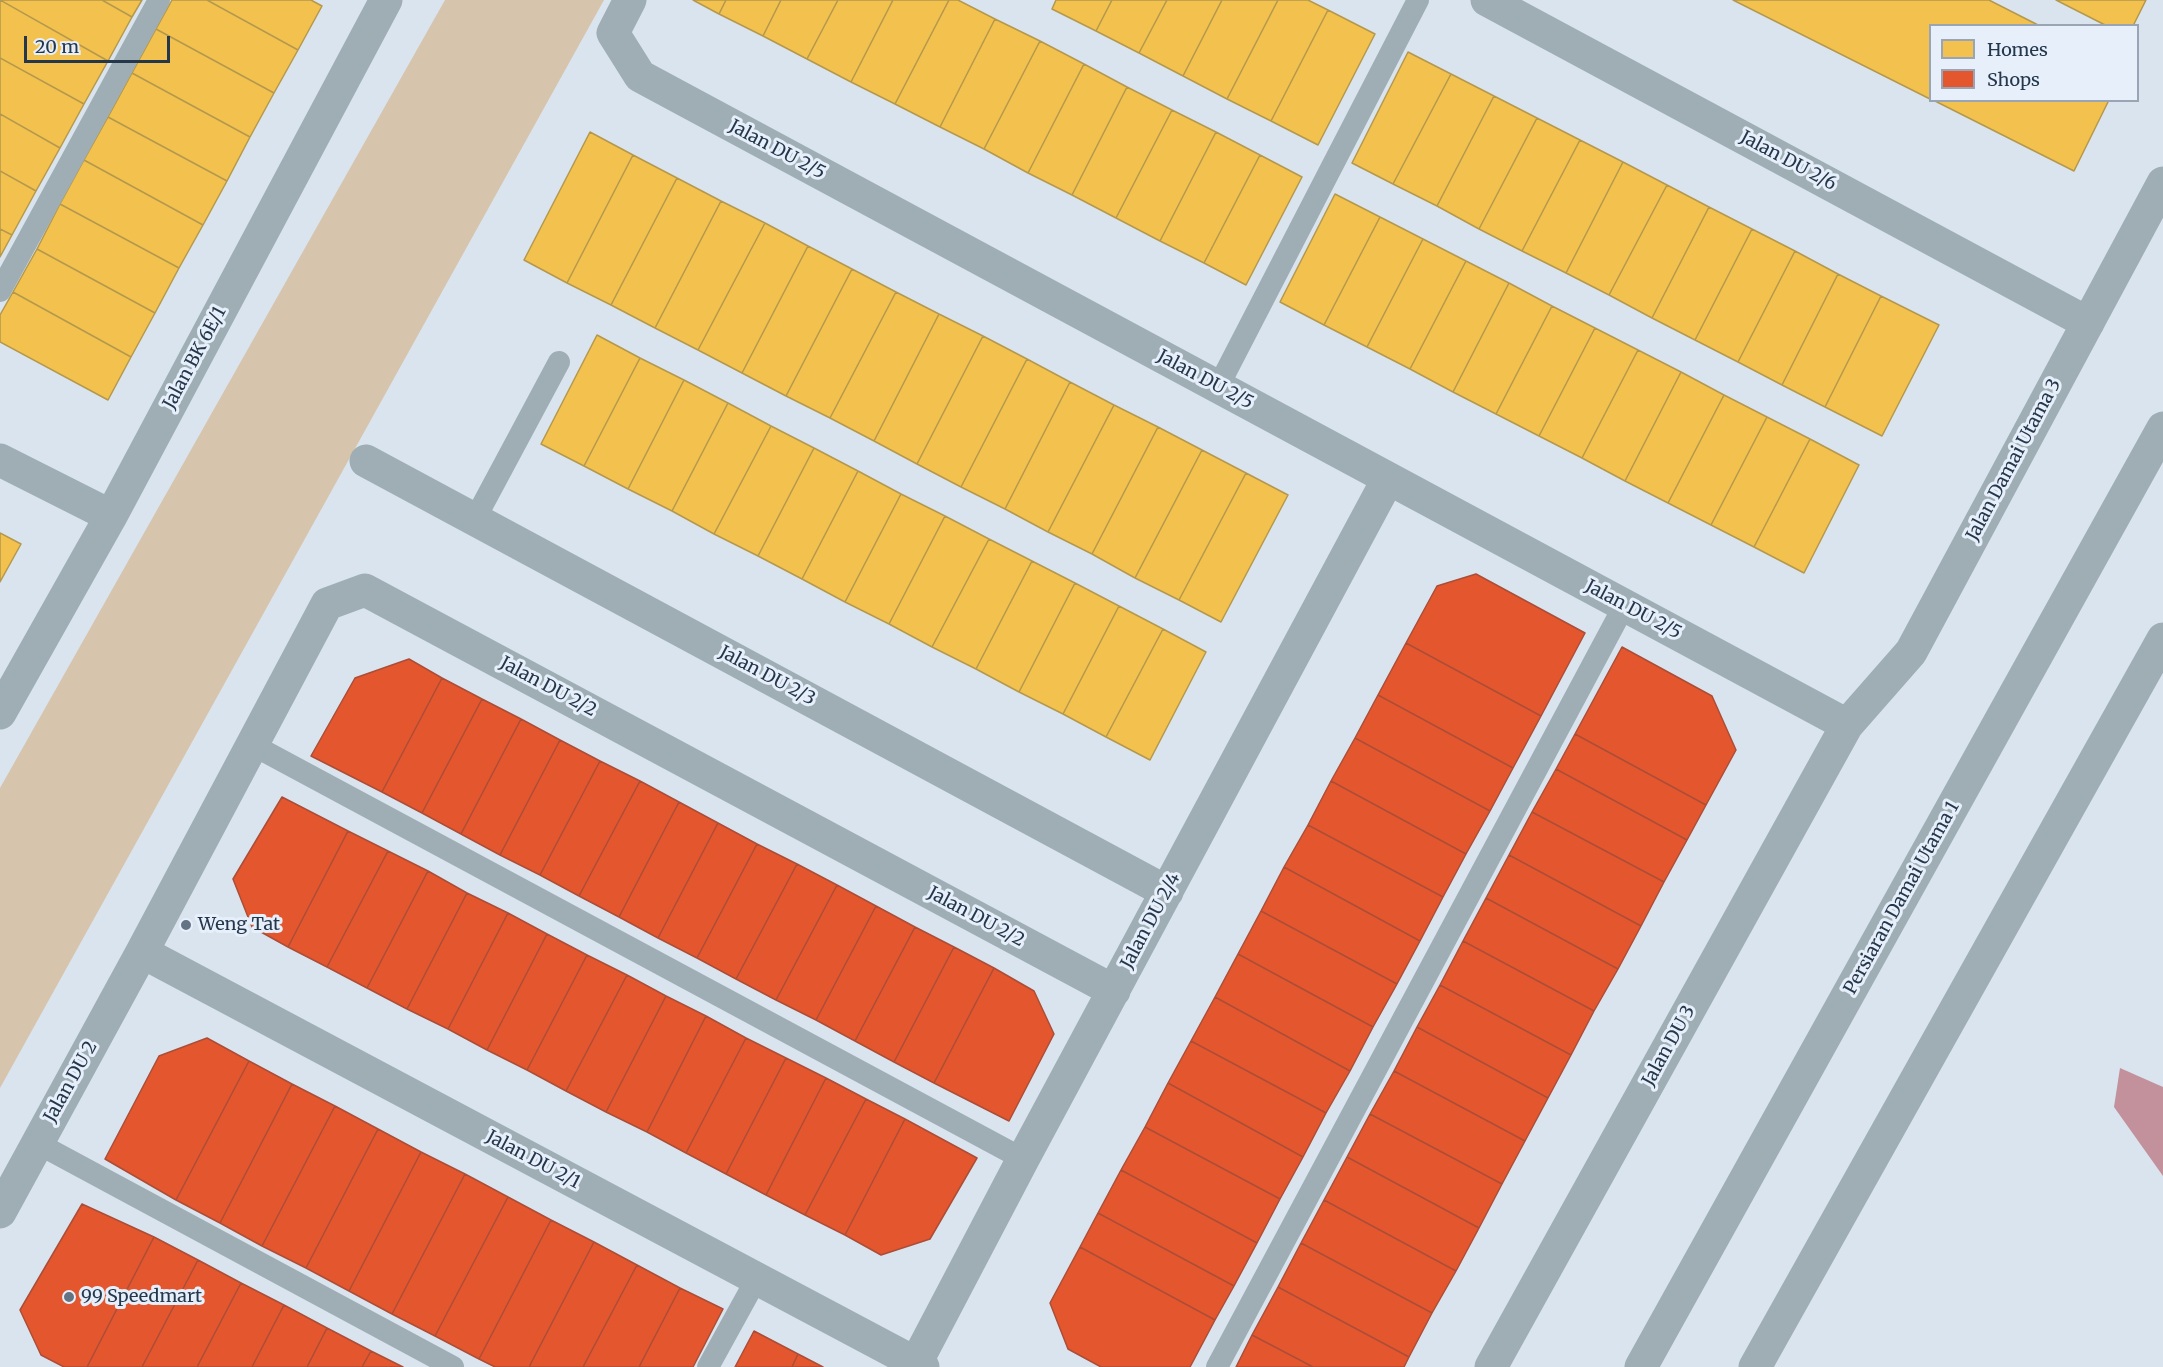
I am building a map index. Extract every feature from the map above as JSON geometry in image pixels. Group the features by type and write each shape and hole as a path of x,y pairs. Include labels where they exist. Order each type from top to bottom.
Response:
{"street":[{"name":"Jalan BK 6E/1","path":"0,713 111,516 386,0"},
{"name":"Jalan DU 2/5","path":"630,0 613,33 640,76 1847,725"},
{"name":"Jalan DU 2/6","path":"1487,0 2088,323"},
{"name":"Jalan Damai Utama 3","path":"1847,725 1911,652 2163,183"},
{"name":"Persiaran Damai Utama 1","path":"1641,1367 2163,428"},
{"path":"0,460 111,516"},
{"name":"Jalan DU 2/3","path":"366,461 1167,892"},
{"name":"Jalan DU 2/4","path":"920,1365 1023,1159 1388,479"},
{"name":"Jalan DU 2/2","path":"142,952 327,604 365,590 1114,991"},
{"path":"1755,1367 2163,639"},
{"name":"Jalan DU 3","path":"1491,1367 1847,725"},
{"name":"Jalan DU 2","path":"0,1212 142,952"},
{"name":"Jalan DU 2/1","path":"142,952 920,1365"}],"lane":[{"path":"0,291 159,0"},
{"path":"1218,387 1419,0"},
{"path":"475,519 560,362"},
{"path":"1217,1367 1624,606"},
{"path":"251,744 1023,1159"},
{"path":"37,1143 453,1367"},
{"path":"708,1367 757,1278"}],"shaded area":[{"path":"445,0 604,0 0,1088 0,788"},
{"path":"2120,1068 2163,1087 2163,1176 2114,1107"}],"building: Homes":[{"path":"0,0 102,0 132,17 108,61"},
{"path":"0,0 108,61 84,104 0,58"},
{"path":"102,0 142,0 132,17"},
{"path":"172,0 207,0 298,50 274,93 156,29"},
{"path":"207,0 311,0 322,6 298,50"},
{"path":"693,0 726,0 719,14"},
{"path":"726,0 781,0 763,36 719,14"},
{"path":"781,0 838,0 807,59 763,36"},
{"path":"838,0 893,0 851,82 807,59"},
{"path":"893,0 949,0 895,104 851,82"},
{"path":"949,0 958,0 995,19 940,127 895,104"},
{"path":"1056,0 1112,0 1096,31 1052,9"},
{"path":"1112,0 1167,0 1139,53 1096,31"},
{"path":"1167,0 1222,0 1183,76 1139,53"},
{"path":"1222,0 1278,0 1227,99 1183,76"},
{"path":"1278,0 1308,0 1328,10 1271,121 1227,99"},
{"path":"1733,0 1989,0 2036,24 1929,24 1929,98"},
{"path":"2056,0 2146,0 2134,24 2103,24"},
{"path":"1328,10 1375,34 1318,145 1271,121"},
{"path":"995,19 1040,41 984,149 940,127"},
{"path":"156,29 274,93 250,137 132,73"},
{"path":"1040,41 1084,64 1028,173 984,149"},
{"path":"1408,52 1451,74 1393,184 1352,163"},
{"path":"0,58 84,104 60,148 0,114"},
{"path":"1084,64 1127,87 1072,195 1028,173"},
{"path":"132,73 250,137 227,181 108,117"},
{"path":"1451,74 1494,96 1437,206 1393,184"},
{"path":"1127,87 1172,110 1116,218 1072,195"},
{"path":"1494,96 1537,118 1479,229 1437,206"},
{"path":"1937,102 2108,102 2074,171"},
{"path":"1172,110 1216,132 1160,241 1116,218"},
{"path":"0,114 60,148 36,191 0,171"},
{"path":"108,117 227,181 203,225 84,160"},
{"path":"1537,118 1580,140 1522,251 1479,229"},
{"path":"590,132 633,155 567,283 524,260"},
{"path":"1216,132 1260,155 1204,263 1160,241"},
{"path":"1580,140 1623,162 1566,273 1522,251"},
{"path":"633,155 677,178 611,305 567,283"},
{"path":"1260,155 1302,177 1246,285 1204,263"},
{"path":"84,160 203,225 179,268 60,204"},
{"path":"1623,162 1667,185 1609,295 1566,273"},
{"path":"0,171 36,191 12,235 0,229"},
{"path":"677,178 721,201 655,328 611,305"},
{"path":"1667,185 1709,207 1652,318 1609,295"},
{"path":"1335,194 1380,217 1324,325 1280,302"},
{"path":"721,201 765,223 698,350 655,328"},
{"path":"60,204 179,268 155,313 37,249"},
{"path":"1709,207 1752,229 1695,340 1652,318"},
{"path":"1380,217 1423,239 1367,347 1324,325"},
{"path":"765,223 808,246 742,373 698,350"},
{"path":"0,229 12,235 0,257"},
{"path":"1752,229 1795,251 1738,362 1695,340"},
{"path":"1423,239 1466,261 1410,369 1367,347"},
{"path":"808,246 852,269 786,396 742,373"},
{"path":"37,249 155,313 131,357 13,292"},
{"path":"1795,251 1838,274 1782,385 1738,362"},
{"path":"1466,261 1509,283 1453,392 1410,369"},
{"path":"852,269 896,292 830,418 786,396"},
{"path":"1838,274 1881,296 1825,407 1782,385"},
{"path":"1509,283 1552,306 1496,414 1453,392"},
{"path":"13,292 131,357 108,400 0,342 0,315"},
{"path":"896,292 939,314 874,441 830,418"},
{"path":"1881,296 1939,325 1882,436 1825,407"},
{"path":"1552,306 1595,328 1539,436 1496,414"},
{"path":"939,314 983,336 917,464 874,441"},
{"path":"1595,328 1638,350 1582,458 1539,436"},
{"path":"597,335 640,358 584,466 541,444"},
{"path":"983,336 1027,359 961,487 917,464"},
{"path":"1638,350 1681,372 1625,481 1582,458"},
{"path":"640,358 684,380 628,489 584,466"},
{"path":"1027,359 1070,382 1005,509 961,487"},
{"path":"1681,372 1724,395 1668,503 1625,481"},
{"path":"684,380 728,403 672,511 628,489"},
{"path":"1070,382 1114,405 1048,532 1005,509"},
{"path":"1724,395 1767,417 1711,525 1668,503"},
{"path":"728,403 771,426 714,534 672,511"},
{"path":"1114,405 1158,427 1092,554 1048,532"},
{"path":"1767,417 1810,439 1754,547 1711,525"},
{"path":"771,426 814,448 758,556 714,534"},
{"path":"1158,427 1202,450 1135,578 1092,554"},
{"path":"1810,439 1859,465 1804,573 1754,547"},
{"path":"814,448 858,471 802,579 758,556"},
{"path":"1202,450 1246,473 1179,600 1135,578"},
{"path":"858,471 901,494 845,602 802,579"},
{"path":"1246,473 1288,495 1221,622 1179,600"},
{"path":"901,494 945,516 889,624 845,602"},
{"path":"945,516 989,539 932,647 889,624"},
{"path":"0,533 21,544 0,582"},
{"path":"989,539 1032,561 976,669 932,647"},
{"path":"1032,561 1075,583 1019,692 976,669"},
{"path":"1075,583 1119,606 1063,714 1019,692"},
{"path":"1119,606 1163,629 1106,737 1063,714"},
{"path":"1163,629 1206,652 1150,760 1106,737"}],"building: Shops":[{"path":"1476,574 1585,633 1541,716 1406,643 1437,586"},
{"path":"1406,643 1541,716 1513,768 1378,695"},
{"path":"1622,647 1712,696 1736,750 1706,805 1575,734"},
{"path":"409,659 442,678 382,792 311,756 355,678"},
{"path":"442,678 482,699 422,813 382,792"},
{"path":"1378,695 1513,768 1490,811 1355,738"},
{"path":"482,699 521,719 461,834 422,813"},
{"path":"521,719 560,740 500,855 461,834"},
{"path":"1575,734 1706,805 1687,840 1556,769"},
{"path":"1355,738 1490,811 1466,854 1331,781"},
{"path":"560,740 600,761 540,875 500,855"},
{"path":"600,761 640,781 579,896 540,875"},
{"path":"1556,769 1687,840 1664,882 1532,812"},
{"path":"640,781 679,802 619,917 579,896"},
{"path":"1331,781 1466,854 1443,897 1308,825"},
{"path":"282,797 348,831 288,947 252,927 233,879"},
{"path":"679,802 718,823 658,938 619,917"},
{"path":"1532,812 1664,882 1641,926 1509,855"},
{"path":"718,823 757,844 697,958 658,938"},
{"path":"1308,825 1443,897 1420,941 1284,867"},
{"path":"348,831 388,851 327,967 288,947"},
{"path":"757,844 797,864 736,979 697,958"},
{"path":"388,851 428,871 367,988 327,967"},
{"path":"1509,855 1641,926 1618,969 1486,898"},
{"path":"797,864 837,885 776,1000 736,979"},
{"path":"1284,867 1420,941 1397,984 1261,911"},
{"path":"428,871 467,893 407,1009 367,988"},
{"path":"837,885 876,906 816,1020 776,1000"},
{"path":"467,893 508,913 448,1029 407,1009"},
{"path":"1486,898 1618,969 1594,1011 1463,941"},
{"path":"876,906 915,927 855,1041 816,1020"},
{"path":"1261,911 1397,984 1373,1027 1238,954"},
{"path":"508,913 547,934 487,1050 448,1029"},
{"path":"915,927 954,947 894,1062 855,1041"},
{"path":"547,934 587,955 527,1070 487,1050"},
{"path":"1463,941 1594,1011 1571,1055 1440,985"},
{"path":"954,947 994,968 934,1083 894,1062"},
{"path":"1238,954 1373,1027 1350,1071 1215,997"},
{"path":"587,955 627,975 566,1091 527,1070"},
{"path":"994,968 1034,991 1054,1034 1009,1121 934,1083"},
{"path":"627,975 666,996 606,1112 566,1091"},
{"path":"1440,985 1571,1055 1548,1098 1417,1027"},
{"path":"666,996 706,1016 647,1132 606,1112"},
{"path":"1215,997 1350,1071 1326,1113 1191,1041"},
{"path":"706,1016 746,1038 686,1153 647,1132"},
{"path":"1417,1027 1548,1098 1525,1141 1394,1071"},
{"path":"207,1038 249,1061 176,1200 105,1159 159,1056"},
{"path":"746,1038 786,1058 726,1174 686,1153"},
{"path":"1191,1041 1326,1113 1303,1157 1168,1083"},
{"path":"786,1058 826,1078 766,1195 726,1174"},
{"path":"249,1061 292,1084 220,1223 176,1200"},
{"path":"1394,1071 1525,1141 1502,1184 1370,1114"},
{"path":"826,1078 866,1099 805,1215 766,1195"},
{"path":"1168,1083 1303,1157 1280,1199 1145,1127"},
{"path":"292,1084 335,1106 262,1246 220,1223"},
{"path":"866,1099 905,1119 845,1235 805,1215"},
{"path":"335,1106 378,1129 306,1268 262,1246"},
{"path":"1370,1114 1502,1184 1479,1228 1347,1157"},
{"path":"905,1119 977,1158 930,1239 881,1255 845,1235"},
{"path":"1145,1127 1280,1199 1257,1243 1121,1170"},
{"path":"378,1129 421,1152 349,1291 306,1268"},
{"path":"421,1152 465,1174 392,1314 349,1291"},
{"path":"1347,1157 1479,1228 1456,1271 1324,1200"},
{"path":"1121,1170 1257,1243 1234,1286 1098,1213"},
{"path":"465,1174 508,1197 435,1336 392,1314"},
{"path":"508,1197 551,1220 479,1359 435,1336"},
{"path":"1324,1200 1456,1271 1432,1313 1301,1243"},
{"path":"82,1204 154,1237 87,1367 64,1367 41,1355 20,1310"},
{"path":"1098,1213 1234,1286 1215,1320 1080,1247"},
{"path":"551,1220 594,1242 529,1367 495,1367 479,1359"},
{"path":"154,1237 198,1260 142,1367 87,1367"},
{"path":"594,1242 637,1265 583,1367 529,1367"},
{"path":"1301,1243 1432,1313 1409,1357 1278,1287"},
{"path":"1080,1247 1215,1320 1190,1367 1101,1367 1068,1349 1050,1303"},
{"path":"198,1260 241,1283 197,1367 142,1367"},
{"path":"637,1265 680,1288 639,1367 583,1367"},
{"path":"241,1283 284,1305 252,1367 197,1367"},
{"path":"1278,1287 1409,1357 1404,1367 1313,1367 1252,1335"},
{"path":"680,1288 723,1309 693,1367 639,1367"},
{"path":"284,1305 327,1328 307,1367 252,1367"},
{"path":"327,1328 371,1351 362,1367 307,1367"},
{"path":"754,1331 798,1354 792,1367 735,1367"},
{"path":"1252,1335 1313,1367 1236,1367"},
{"path":"371,1351 403,1367 362,1367"},
{"path":"798,1354 823,1367 792,1367"}],"place":[{"name":"Weng Tat","path":"186,925"},
{"name":"99 Speedmart","path":"69,1297"}]}
